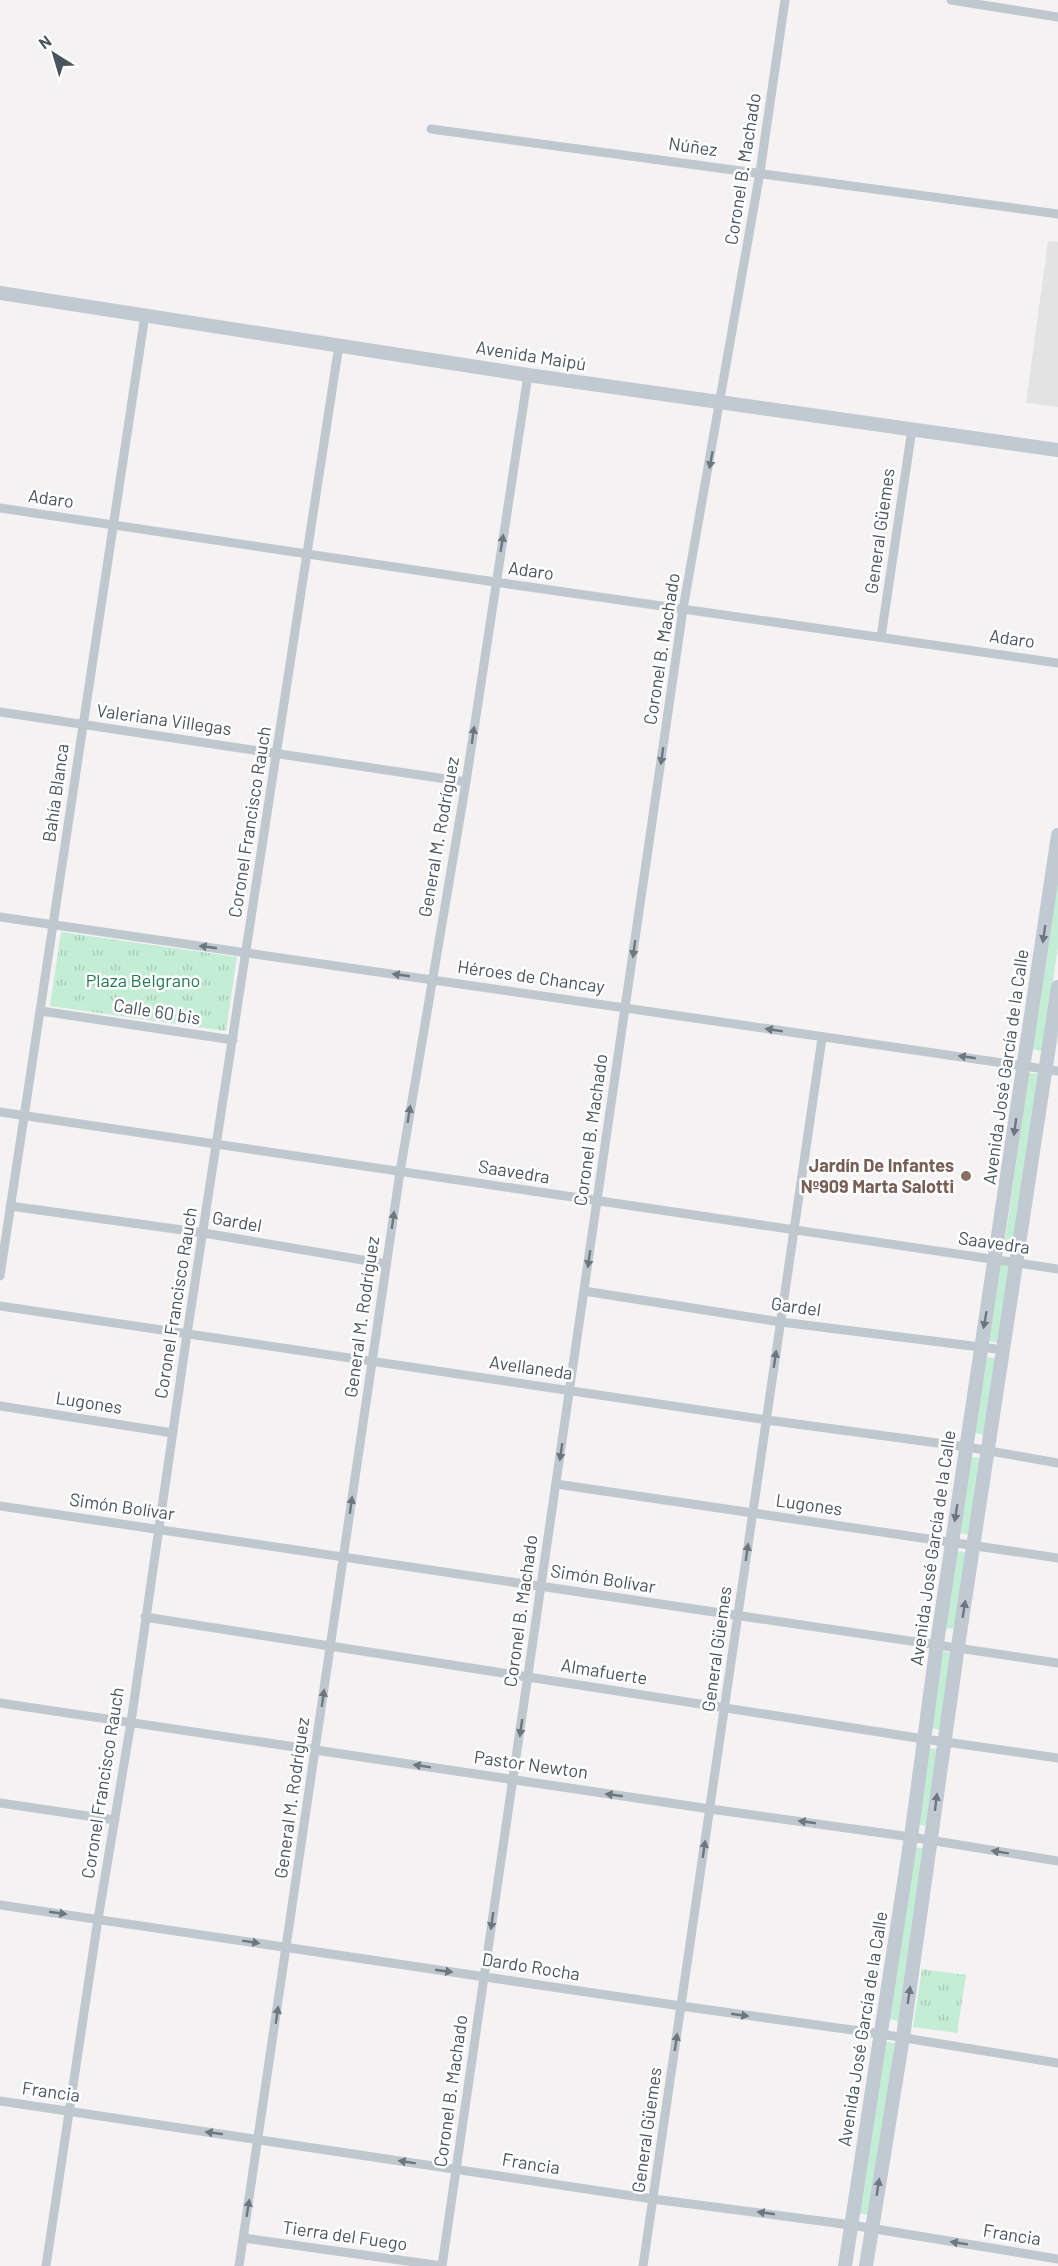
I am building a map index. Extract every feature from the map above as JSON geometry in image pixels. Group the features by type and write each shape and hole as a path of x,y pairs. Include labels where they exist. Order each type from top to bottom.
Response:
{"main road":[{"name":"Avenida Maipú","path":"0,293 528,375 1058,450"},
{"name":"Avenida José García de la Calle","path":"845,2266 911,1837 937,1643 1058,835"},
{"path":"866,2266 903,2037 958,1646 1017,1262 1052,1070 1058,987"}],"street":[{"name":"Coronel B. Machado","path":"442,2266 683,609 760,172 785,0"},
{"path":"951,0 1058,17"},
{"name":"Núñez","path":"430,129 1058,214"},
{"name":"Bahía Blanca","path":"0,1276 145,315"},
{"name":"Coronel Francisco Rauch","path":"46,2266 98,1919 131,1722 145,1617 339,345"},
{"name":"General M. Rodríguez","path":"239,2266 400,1172 466,782 528,375"},
{"name":"General Güemes","path":"881,637 912,429"},
{"name":"Adaro","path":"0,508 1058,663"},
{"name":"Valeriana Villegas","path":"0,712 466,782"},
{"name":"Héroes de Chancay","path":"0,917 1052,1070"},
{"name":"Calle 60 bis","path":"40,1011 233,1040"},
{"name":"General Güemes","path":"644,2266 822,1038"},
{"name":"Saavedra","path":"0,1112 1058,1269"},
{"name":"Gardel","path":"10,1206 204,1233 386,1264"},
{"name":"Gardel","path":"584,1292 781,1322 1004,1350"},
{"name":"Avellaneda","path":"0,1306 767,1420 988,1450 1058,1463"},
{"name":"Lugones","path":"0,1406 173,1433"},
{"name":"Lugones","path":"556,1484 1058,1558"},
{"name":"Simón Bolívar","path":"0,1506 738,1616 958,1646 1058,1663"},
{"name":"Almafuerte","path":"145,1617 528,1678 1058,1758"},
{"name":"Pastor Newton","path":"0,1703 911,1837 1058,1861"},
{"path":"0,1803 115,1820"},
{"name":"Dardo Rocha","path":"0,1905 903,2037 1058,2063"},
{"name":"Francia","path":"0,2102 653,2199 851,2225 1058,2259"},
{"name":"Tierra del Fuego","path":"243,2238 442,2266"}],"shaded area":[{"path":"1048,241 1058,242 1058,407 1026,403"}],"green space":[{"path":"1058,877 1058,948 1042,1051 1032,1049"},
{"name":"Plaza Belgrano","path":"61,932 237,957 226,1031 50,1006"},
{"path":"1029,1073 1039,1074 1015,1243 1005,1241"},
{"path":"1000,1265 1011,1266 1000,1343 989,1341"},
{"path":"985,1357 996,1358 985,1435 974,1433"},
{"path":"971,1457 981,1458 970,1535 960,1533"},
{"path":"956,1551 967,1552 956,1629 945,1628"},
{"path":"942,1651 952,1653 941,1730 931,1728"},
{"path":"927,1748 938,1749 927,1826 916,1824"},
{"path":"914,1847 925,1849 898,2021 887,2019"},
{"path":"922,1969 966,1975 957,2033 913,2027"},
{"path":"885,2042 895,2043 868,2215 858,2213"}],"place":[{"name":"Jardín De Infantes Nº909 Marta Salotti","path":"966,1176"}]}
